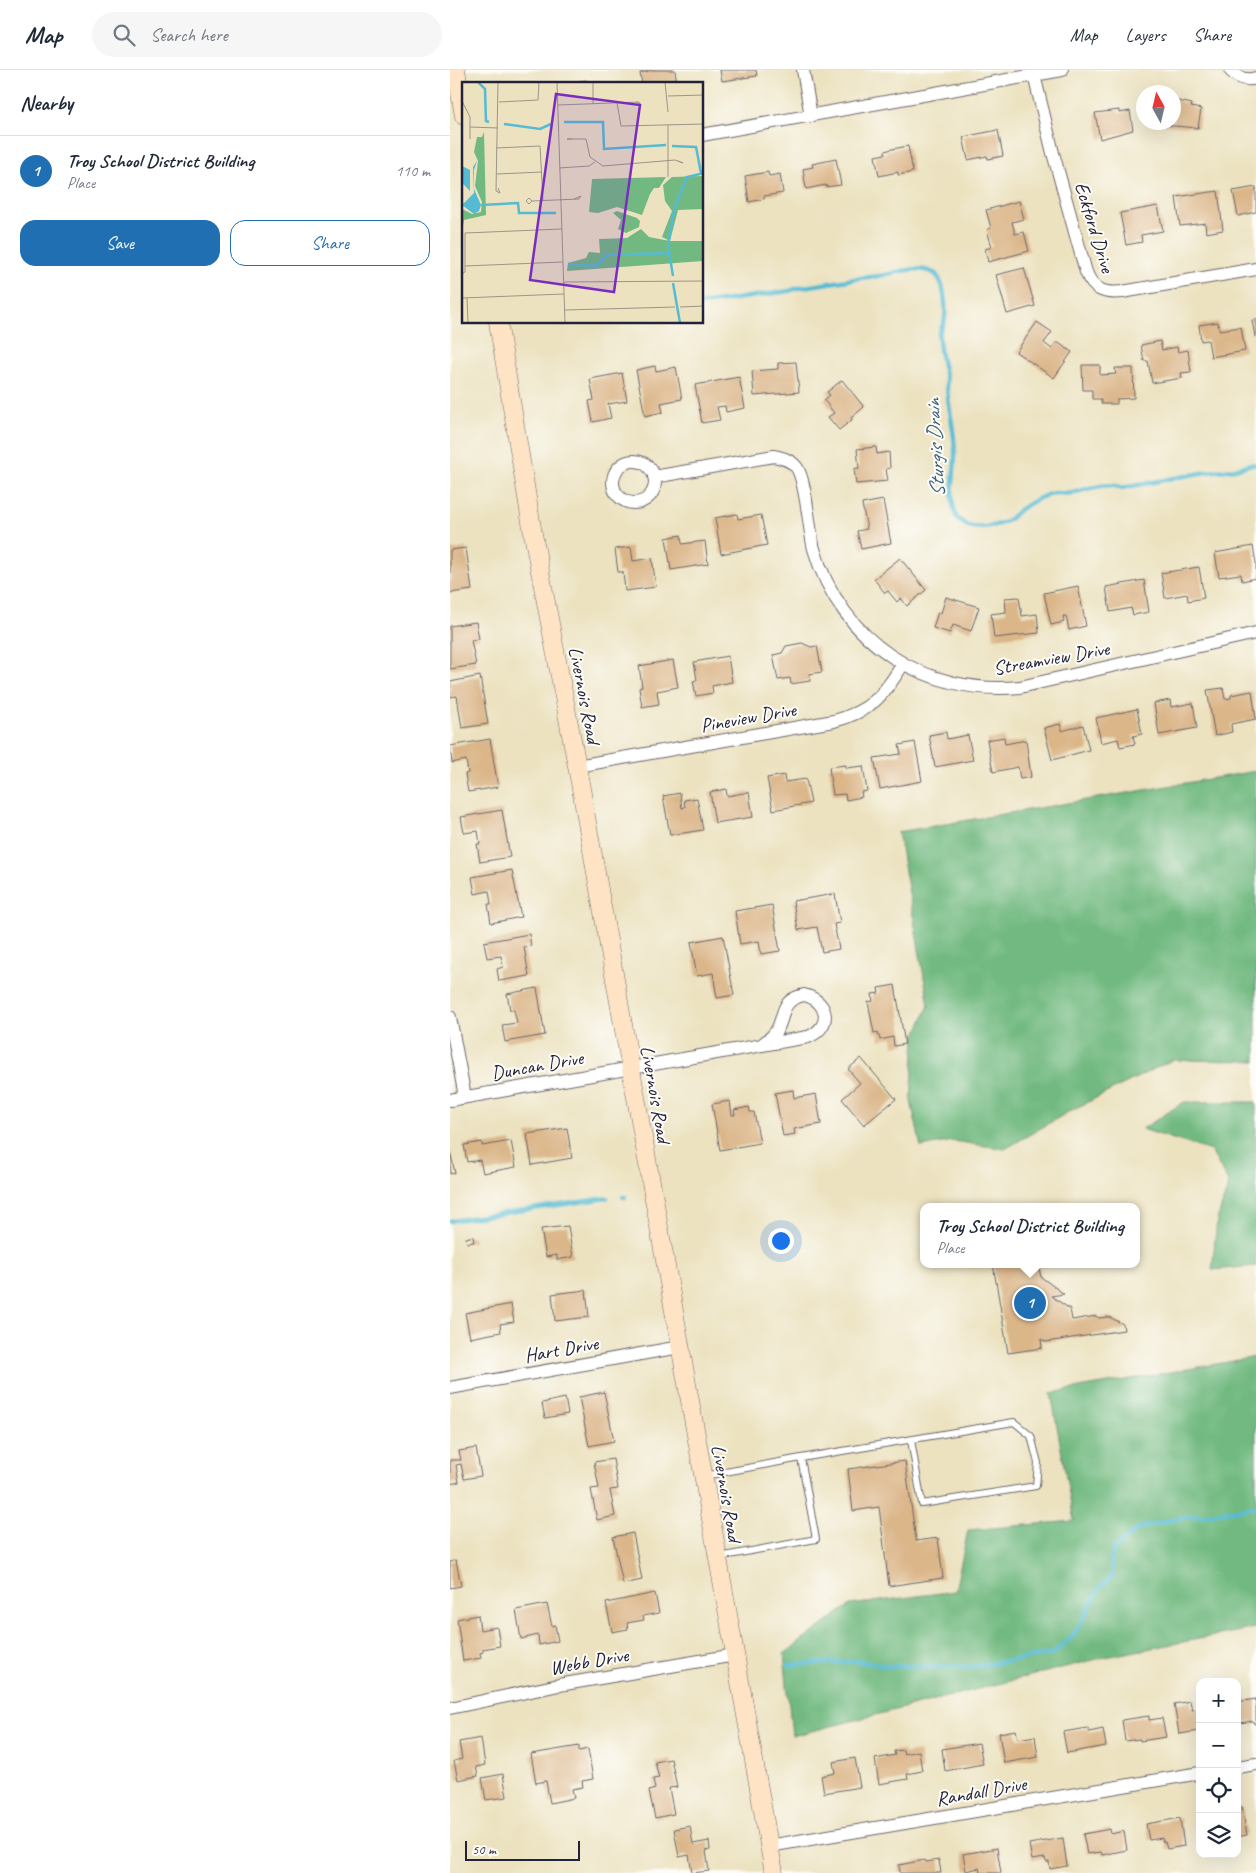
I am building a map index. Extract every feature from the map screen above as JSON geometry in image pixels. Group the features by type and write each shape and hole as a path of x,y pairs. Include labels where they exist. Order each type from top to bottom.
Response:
{"main road":[{"path":"456,70 462,104"},
{"name":"Livernois Road","path":"498,324 534,534 774,1873"}],"street":[{"path":"803,70 811,116"},
{"path":"704,135 1062,70"},
{"path":"1230,70 1241,78 1248,80 1256,78"},
{"name":"Eckford Drive","path":"1034,75 1053,153 1086,272 1093,286 1106,293 1122,292 1256,269"},
{"name":"Streamview Drive","path":"654,477 767,457 782,458 790,462 797,468 800,477 814,550 831,592 867,637 890,656 902,664 935,678 956,684 988,689 1011,688 1256,633"},
{"name":"Pineview Drive","path":"577,766 834,721 852,716 876,700 893,680 902,664"},
{"name":"Duncan Drive","path":"450,1100 801,1038 815,1034 821,1028 824,1021 822,1006 818,1001 804,995 789,1001 785,1006 774,1034 761,1045"},
{"path":"450,1017 465,1097"},
{"name":"Hart Drive","path":"450,1388 680,1347"},
{"name":"Webb Drive","path":"450,1708 558,1686 735,1655"},
{"path":"1241,1766 1256,1764"},
{"name":"Randall Drive","path":"769,1846 1196,1774"}],"lane":[{"path":"703,1476 1014,1422 1031,1436 1038,1463 1036,1486 922,1504 911,1440"},
{"path":"718,1557 816,1539 802,1458"}],"green space":[{"path":"1256,771 1256,1061 1172,1060 1070,1111 1005,1149 953,1141 921,1147 911,1101 915,1037 929,1005 898,832"},
{"path":"1184,1102 1256,1102 1256,1266 1212,1270 1217,1220 1229,1184 1211,1151 1142,1129"},
{"path":"1256,1357 1256,1628 1105,1657 792,1736 784,1654 850,1605 955,1591 968,1530 1074,1521 1051,1393"}],"building":[{"path":"653,70 675,70 677,82 642,82 640,73"},
{"path":"720,70 756,70 757,76 722,81"},
{"path":"1181,102 1192,104 1191,107 1201,109 1198,128 1181,127"},
{"path":"1119,110 1119,113 1130,111 1133,130 1100,139 1095,113"},
{"path":"998,130 1003,156 988,159 987,156 968,160 963,137"},
{"path":"908,146 913,172 898,175 898,172 879,176 875,156 885,154 885,151"},
{"path":"836,159 841,185 826,187 826,185 806,189 803,169 813,167 812,164"},
{"path":"768,172 769,176 780,174 783,193 764,196 764,199 749,202 745,176"},
{"path":"1256,187 1256,212 1238,216 1233,191"},
{"path":"1218,191 1223,230 1206,233 1205,223 1180,226 1176,197"},
{"path":"1019,201 1024,219 1012,222 1015,234 1024,232 1029,251 988,262 985,249 992,247 987,230 991,228 986,210"},
{"path":"1158,206 1163,231 1141,235 1142,242 1126,245 1120,213"},
{"path":"1024,268 1035,306 1007,314 996,275"},
{"path":"1256,319 1256,337 1255,337 1252,320"},
{"path":"1037,322 1052,332 1044,343 1052,349 1057,342 1072,352 1054,378 1016,352"},
{"path":"1218,322 1219,330 1241,327 1245,351 1211,357 1208,340 1201,341 1199,325"},
{"path":"1160,341 1162,350 1177,347 1178,352 1188,350 1191,372 1181,373 1182,378 1152,383 1148,361 1144,361 1141,345"},
{"path":"796,362 799,392 754,396 752,371 778,369 778,363"},
{"path":"1082,365 1100,365 1100,375 1116,374 1115,368 1133,368 1134,398 1117,399 1117,404 1101,404 1101,399 1092,399 1092,390 1083,390"},
{"path":"655,366 656,371 676,367 682,399 661,403 663,412 645,416 636,370"},
{"path":"622,373 627,401 608,404 611,418 593,422 589,401 594,400 590,379"},
{"path":"739,377 745,408 726,412 725,406 717,407 720,420 702,423 695,385"},
{"path":"842,380 864,407 839,430 828,417 834,413 824,400 830,395 827,392"},
{"path":"876,447 877,454 889,452 890,468 886,469 888,481 856,484 854,469 859,468 857,449"},
{"path":"883,500 891,543 861,549 857,531 867,529 862,504"},
{"path":"737,514 738,519 761,515 767,545 721,554 715,518"},
{"path":"681,535 682,544 705,541 708,564 671,570 666,538"},
{"path":"1253,546 1256,578 1242,581 1241,574 1219,577 1215,553"},
{"path":"631,547 633,561 652,558 656,587 625,591 623,572 618,572 615,549"},
{"path":"466,548 472,590 450,593 450,550"},
{"path":"900,558 926,590 907,606 901,598 897,602 888,591 885,593 874,579"},
{"path":"1199,567 1204,598 1188,601 1187,594 1165,598 1161,573"},
{"path":"1144,580 1149,612 1133,615 1131,608 1110,612 1106,587"},
{"path":"1078,586 1086,626 1069,630 1066,616 1063,616 1064,622 1051,625 1044,593"},
{"path":"946,597 979,607 971,631 953,625 950,633 933,628 938,612 941,613"},
{"path":"1019,597 1022,616 1037,614 1039,633 994,638 991,614 1006,612 1005,598"},
{"path":"476,622 479,639 471,640 476,665 450,669 450,626"},
{"path":"802,643 811,647 817,646 822,672 809,674 810,681 791,684 790,678 778,680 773,655 782,653 786,646"},
{"path":"728,656 732,682 712,686 713,693 696,696 693,681 697,680 694,662"},
{"path":"673,660 678,687 657,691 659,704 642,707 639,688 642,687 639,666"},
{"path":"480,676 488,724 462,728 457,696 450,697 450,682"},
{"path":"1223,688 1225,699 1231,698 1231,695 1252,691 1256,719 1231,724 1232,732 1215,736 1207,690"},
{"path":"1170,700 1171,707 1193,703 1197,728 1159,735 1154,703"},
{"path":"1137,709 1142,734 1133,736 1135,744 1120,747 1118,739 1101,743 1096,718"},
{"path":"1060,724 1062,731 1083,725 1089,750 1052,760 1044,728"},
{"path":"946,732 947,739 968,735 973,760 935,767 929,735"},
{"path":"1004,737 1005,744 1026,740 1031,777 1020,779 1018,767 993,772 987,740"},
{"path":"490,739 498,787 468,792 465,774 468,773 466,760 452,763 450,746"},
{"path":"915,742 922,781 880,789 874,758 901,754 899,745"},
{"path":"846,765 846,768 863,766 867,791 861,792 862,797 846,800 845,794 833,795 829,767"},
{"path":"784,775 785,782 806,779 811,803 773,810 767,778"},
{"path":"726,789 727,796 749,792 753,817 715,823 710,792"},
{"path":"680,793 682,808 685,807 684,800 697,798 703,830 670,835 663,796"},
{"path":"502,810 510,857 480,862 477,844 480,844 478,831 464,833 461,817"},
{"path":"512,870 521,917 491,923 488,904 491,904 489,891 475,894 472,877"},
{"path":"835,894 840,923 834,924 839,949 822,952 817,927 798,930 793,901"},
{"path":"772,905 780,951 761,954 759,941 740,944 735,911"},
{"path":"529,934 531,946 524,947 529,976 499,981 497,969 503,967 501,956 487,958 484,942"},
{"path":"723,936 734,995 717,998 713,973 697,976 691,942"},
{"path":"895,985 905,1044 894,1046 893,1037 880,1040 878,1032 874,1033 868,1002 873,1001 872,994 879,993 878,988"},
{"path":"537,988 545,1035 505,1042 502,1025 517,1023 514,1010 510,1010 507,994"},
{"path":"861,1058 896,1099 864,1125 842,1099 860,1083 848,1069"},
{"path":"793,1090 794,1098 816,1094 821,1124 794,1129 795,1134 783,1136 775,1093"},
{"path":"730,1101 732,1115 735,1115 734,1110 749,1107 750,1112 754,1112 760,1143 720,1150 712,1104"},
{"path":"567,1128 572,1158 532,1165 527,1134"},
{"path":"511,1141 516,1167 483,1173 480,1160 467,1162 464,1145 482,1142 482,1146"},
{"path":"450,1150 455,1173 450,1174"},
{"path":"568,1226 573,1257 557,1260 557,1255 546,1257 541,1229"},
{"path":"473,1236 474,1242 467,1243 466,1238"},
{"path":"994,1268 1039,1268 1041,1277 1064,1294 1051,1296 1070,1309 1072,1320 1096,1316 1099,1318 1109,1317 1123,1324 1124,1330 1046,1342 1041,1339 1042,1348 1008,1353"},
{"path":"586,1290 589,1317 555,1321 552,1294"},
{"path":"511,1304 514,1322 500,1324 501,1332 470,1338 465,1313"},
{"path":"604,1392 614,1441 589,1446 579,1397"},
{"path":"565,1398 568,1414 545,1418 542,1403"},
{"path":"476,1448 481,1476 464,1479 461,1464 456,1465 459,1482 450,1484 450,1460 461,1460 459,1451"},
{"path":"613,1459 618,1489 610,1490 615,1516 597,1520 591,1489 599,1488 594,1462"},
{"path":"905,1461 916,1541 938,1538 943,1578 889,1586 879,1507 853,1511 848,1469"},
{"path":"633,1533 642,1580 623,1584 613,1537"},
{"path":"456,1560 461,1586 450,1588 450,1562"},
{"path":"655,1593 659,1613 643,1616 644,1620 627,1623 628,1629 612,1632 606,1603"},
{"path":"547,1604 552,1626 555,1625 558,1641 539,1645 538,1635 521,1639 516,1610"},
{"path":"478,1615 480,1630 497,1627 500,1646 483,1649 483,1652 480,1653 481,1658 463,1661 457,1619"},
{"path":"1256,1699 1256,1723 1254,1724 1253,1721 1241,1723 1241,1701"},
{"path":"1190,1701 1192,1710 1196,1710 1196,1732 1179,1734 1174,1704"},
{"path":"1149,1716 1149,1720 1162,1718 1166,1737 1125,1741 1122,1720"},
{"path":"1088,1728 1089,1732 1103,1729 1106,1746 1067,1753 1063,1732"},
{"path":"1016,1730 1018,1739 1035,1736 1038,1757 1004,1763 999,1733"},
{"path":"481,1738 485,1765 476,1767 478,1776 458,1780 454,1761 462,1759 459,1742"},
{"path":"979,1743 983,1764 945,1771 942,1749"},
{"path":"579,1746 579,1751 588,1749 593,1779 582,1781 583,1787 572,1789 574,1798 550,1803 546,1781 536,1783 531,1754"},
{"path":"903,1750 904,1754 919,1751 922,1771 907,1774 908,1779 879,1784 875,1759 895,1755 894,1751"},
{"path":"855,1758 860,1787 824,1793 821,1776 835,1773 833,1762"},
{"path":"671,1759 677,1787 669,1788 674,1814 655,1818 649,1791 655,1789 653,1779 659,1778 655,1762"},
{"path":"503,1774 507,1797 486,1800 482,1778"},
{"path":"1241,1807 1242,1807 1247,1835 1241,1836"},
{"path":"1180,1818 1184,1846 1167,1849 1162,1838 1149,1840 1146,1824"},
{"path":"690,1826 693,1844 709,1841 710,1850 706,1851 709,1871 692,1873 689,1855 679,1857 674,1829"},
{"path":"1110,1829 1111,1834 1124,1831 1127,1850 1102,1855 1101,1852 1087,1854 1083,1834"},
{"path":"1063,1838 1067,1866 1050,1869 1049,1862 1046,1862 1045,1858 1032,1860 1029,1844"},
{"path":"997,1848 1001,1873 980,1873 979,1868 966,1871 963,1854"},
{"path":"925,1860 926,1862 939,1860 941,1873 900,1873 899,1865"}],"waterway":[{"name":"Sturgis Drain","path":"704,304 909,270 918,269 934,273 941,282 945,304 944,323 939,335 955,446 954,511 957,518 966,525 987,527 999,524 1011,518 1026,505 1053,493 1070,493 1104,485 1122,488 1206,472 1235,469 1251,464 1256,465"},
{"path":"450,1221 607,1198"},
{"path":"789,1665 857,1661 887,1666 971,1667 1052,1654 1071,1638 1100,1587 1113,1576 1111,1561 1113,1551 1126,1538 1142,1527 1189,1516 1204,1516 1256,1507"}],"place":[{"name":"Troy School District Building","path":"1030,1303"}]}
